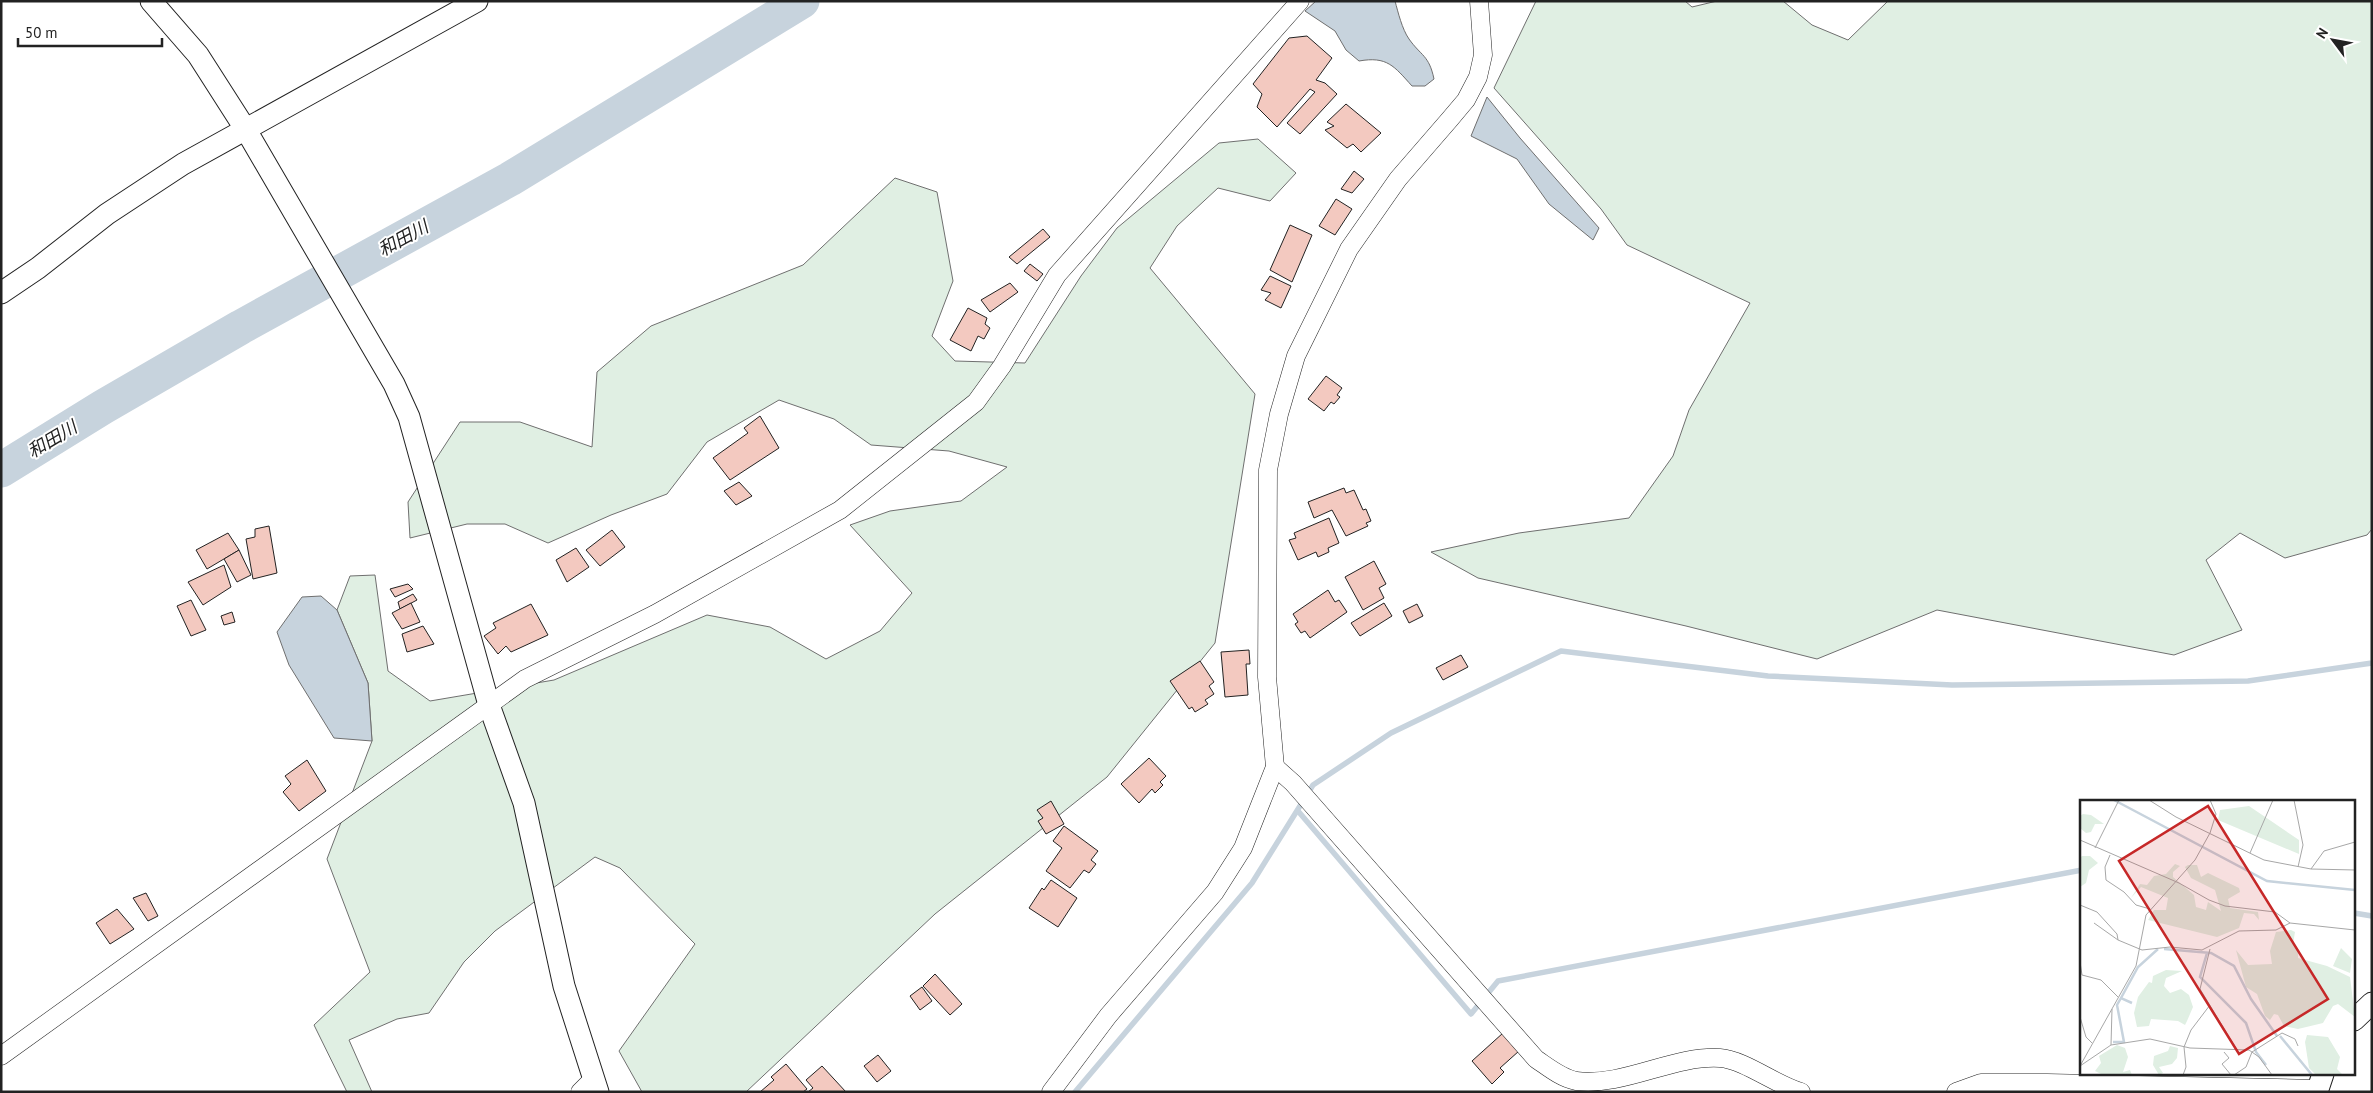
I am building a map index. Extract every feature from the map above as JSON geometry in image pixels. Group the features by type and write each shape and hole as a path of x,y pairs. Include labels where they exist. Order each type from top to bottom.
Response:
{"street":[{"path":"151,1 198,55 246,130 394,384 409,417 489,704 524,803 564,986 590,1088"},
{"path":"1,293 38,268 107,214 183,164 477,1"},
{"path":"1,1056 525,678 655,614 840,510 976,402 1002,366 1056,275 1300,1"},
{"path":"1052,1092 1108,1016 1215,892 1243,848 1275,767 1267,677 1268,470 1279,414 1296,356 1349,250 1398,178 1466,100 1478,77 1483,55 1480,1"},
{"path":"1275,767 1293,783 1536,1059 1555,1072 1576,1080 1606,1079 1699,1059 1720,1058 1737,1061 1772,1086 1801,1092"},
{"path":"2356,1018 2372,1003"},
{"path":"1956,1092 1981,1083 2319,1085"}],"green space":[{"path":"1536,1 1685,1 1692,7 1717,1 1783,1 1812,25 1848,40 1888,1 2372,1 2372,529 2367,535 2285,558 2240,533 2206,560 2242,630 2174,655 1937,610 1817,659 1686,626 1478,578 1431,552 1519,533 1629,518 1673,456 1689,410 1750,303 1627,245 1601,209 1494,88"},
{"path":"1258,139 1296,173 1270,201 1218,188 1177,226 1150,268 1255,394 1215,643 1107,777 935,914 746,1092 642,1092 619,1051 695,944 620,868 595,857 495,931 464,962 429,1013 397,1019 349,1040 372,1092 347,1092 314,1025 370,972 327,859 372,741 368,683 337,610 350,576 375,575 388,671 430,701 554,680 707,615 770,627 826,659 880,631 912,593 850,525 890,511 961,501 1007,467 949,451 871,445 834,419 779,400 707,442 667,494 611,515 548,543 505,524 467,524 410,538 408,502 460,422 520,422 592,447 597,372 651,326 803,265 895,178 937,192 953,281 932,336 955,361 1025,363 1081,276 1117,228 1219,143"}],"shaded area":[{"path":"1316,1 1395,1 1400,20 1407,35 1413,45 1427,60 1434,79 1425,86 1412,86 1395,68 1383,61 1359,61 1346,50 1335,31 1305,11"},
{"path":"1487,97 1520,138 1599,228 1593,240 1549,204 1517,159 1471,136"},
{"path":"321,596 337,610 368,683 372,741 334,738 289,665 277,632 302,597"}],"building":[{"path":"1307,36 1332,58 1316,80 1325,83 1337,94 1300,134 1287,123 1315,92 1310,89 1277,127 1257,107 1262,94 1253,84 1289,38"},
{"path":"1346,104 1381,133 1361,152 1353,144 1347,148 1325,130 1334,126 1327,122"},
{"path":"1354,171 1364,179 1352,193 1341,189"},
{"path":"1336,199 1352,209 1335,235 1319,226"},
{"path":"1290,225 1312,235 1292,282 1270,270"},
{"path":"1043,229 1050,237 1017,264 1009,257"},
{"path":"1030,264 1043,274 1037,281 1024,271"},
{"path":"1270,276 1291,286 1281,308 1265,300 1271,293 1261,290"},
{"path":"1010,283 1018,292 990,312 981,300"},
{"path":"968,308 987,318 985,324 990,328 984,339 978,336 971,351 950,340"},
{"path":"1326,376 1342,388 1337,395 1340,397 1334,404 1331,402 1324,411 1308,399"},
{"path":"760,416 779,448 730,480 713,458 748,433 744,428"},
{"path":"739,482 752,496 736,505 724,491"},
{"path":"1344,488 1346,493 1354,490 1363,510 1366,509 1371,521 1366,523 1368,526 1346,536 1332,510 1314,518 1308,502"},
{"path":"1329,518 1339,543 1328,548 1329,552 1318,557 1316,552 1298,560 1289,540 1296,538 1294,533"},
{"path":"269,526 277,573 253,579 246,539 255,537 255,529"},
{"path":"612,530 625,547 600,566 586,550"},
{"path":"228,533 239,550 207,569 196,550"},
{"path":"576,548 589,567 567,582 556,560"},
{"path":"239,550 251,575 237,582 224,559"},
{"path":"1374,561 1386,584 1379,588 1384,598 1363,610 1345,577"},
{"path":"224,565 231,587 203,605 188,582"},
{"path":"408,584 413,589 395,597 390,589"},
{"path":"1328,590 1335,602 1339,600 1347,612 1310,638 1305,631 1301,633 1295,624 1298,622 1293,614"},
{"path":"413,594 417,600 400,609 398,602"},
{"path":"191,600 206,630 191,636 177,606"},
{"path":"411,603 420,622 402,629 392,613"},
{"path":"1384,603 1392,616 1360,636 1351,623"},
{"path":"531,604 548,635 511,652 506,646 498,654 484,636 496,628 493,623"},
{"path":"1417,604 1423,616 1409,623 1403,611"},
{"path":"232,612 235,622 224,625 221,616"},
{"path":"423,626 434,644 407,652 402,634"},
{"path":"1249,650 1250,664 1246,664 1248,695 1225,697 1221,652"},
{"path":"1461,655 1468,667 1443,680 1436,668"},
{"path":"1200,661 1214,682 1209,686 1214,694 1205,700 1208,704 1195,712 1192,707 1189,709 1170,681"},
{"path":"1149,758 1166,776 1160,782 1163,785 1155,793 1152,789 1139,803 1121,784"},
{"path":"307,760 326,791 299,811 283,792 291,784 285,776"},
{"path":"1051,801 1064,824 1046,834 1038,821 1043,818 1037,810"},
{"path":"1064,826 1098,851 1091,860 1096,864 1089,873 1084,870 1070,888 1046,871 1062,848 1053,841"},
{"path":"1051,880 1077,898 1058,927 1029,908 1042,888 1044,890"},
{"path":"146,893 158,916 148,921 133,898"},
{"path":"117,909 134,929 110,944 96,923"},
{"path":"935,974 962,1004 950,1015 923,986"},
{"path":"922,987 932,1001 920,1010 910,996"},
{"path":"1503,1033 1519,1051 1500,1068 1504,1072 1492,1084 1472,1061"},
{"path":"878,1055 891,1071 877,1082 864,1066"},
{"path":"786,1064 807,1089 803,1092 760,1092 774,1080 771,1077"},
{"path":"822,1066 846,1092 808,1092 813,1088 806,1080"}],"waterway":[{"name":"和田川","path":"1,470 103,407 241,327 510,179 802,1"},
{"path":"1075,1092 1252,883 1313,785 1391,733 1561,651 1768,676 1952,685 2248,681 2372,663"},
{"path":"1298,811 1471,1014 1498,981 2080,870"},
{"path":"2356,913 2372,916"}]}
